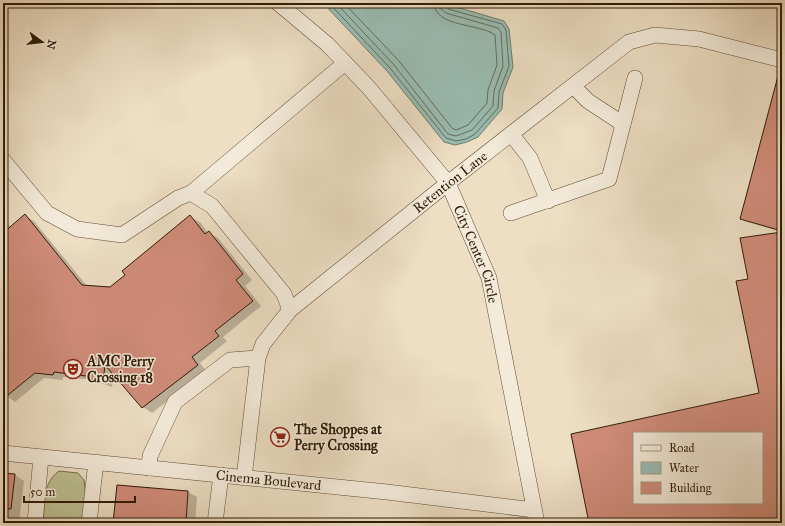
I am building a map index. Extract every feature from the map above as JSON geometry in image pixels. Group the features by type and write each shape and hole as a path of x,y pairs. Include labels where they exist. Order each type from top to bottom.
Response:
{"street":[{"name":"City Center Circle","path":"278,3 327,44 369,88 448,183 489,278 536,516"},
{"name":"Retention Lane","path":"244,478 258,358 263,344 290,310 448,183 629,42 655,35 699,39 782,60"},
{"path":"3,160 47,214 77,229 122,235 178,198 191,192 345,63"},
{"path":"511,213 609,179 635,78"},
{"path":"573,86 588,101 623,124"},
{"path":"511,134 530,158 548,200"},
{"path":"191,192 212,206 284,294 290,310"},
{"path":"149,468 150,456 176,402 230,360 258,358"},
{"name":"Cinema Boulevard","path":"3,453 426,496 536,516"},
{"path":"35,523 41,457"},
{"path":"89,523 96,462"},
{"path":"215,523 221,475"}],"green space":[{"path":"59,471 78,473 84,480 86,496 83,523 43,523 45,494 50,482"}],"water":[{"path":"323,3 443,3 504,21 509,29 513,67 503,93 502,109 478,137 455,145 444,142 387,71"}],"building":[{"path":"778,76 782,77 782,231 740,219"},
{"path":"25,214 82,285 110,287 125,275 122,271 190,215 205,234 209,231 243,274 236,280 253,301 215,331 219,336 192,357 198,365 142,408 105,365 103,382 87,378 86,376 54,372 53,375 35,373 3,399 3,233"},
{"path":"782,232 782,523 589,523 571,434 759,393 736,281 748,279 740,238"},
{"path":"3,473 15,474 11,509 3,508"},
{"path":"117,485 188,491 186,523 113,523"}],"place":[{"name":"AMC Perry Crossing 18","path":"73,369"},
{"name":"The Shoppes at Perry Crossing","path":"280,437"}]}
